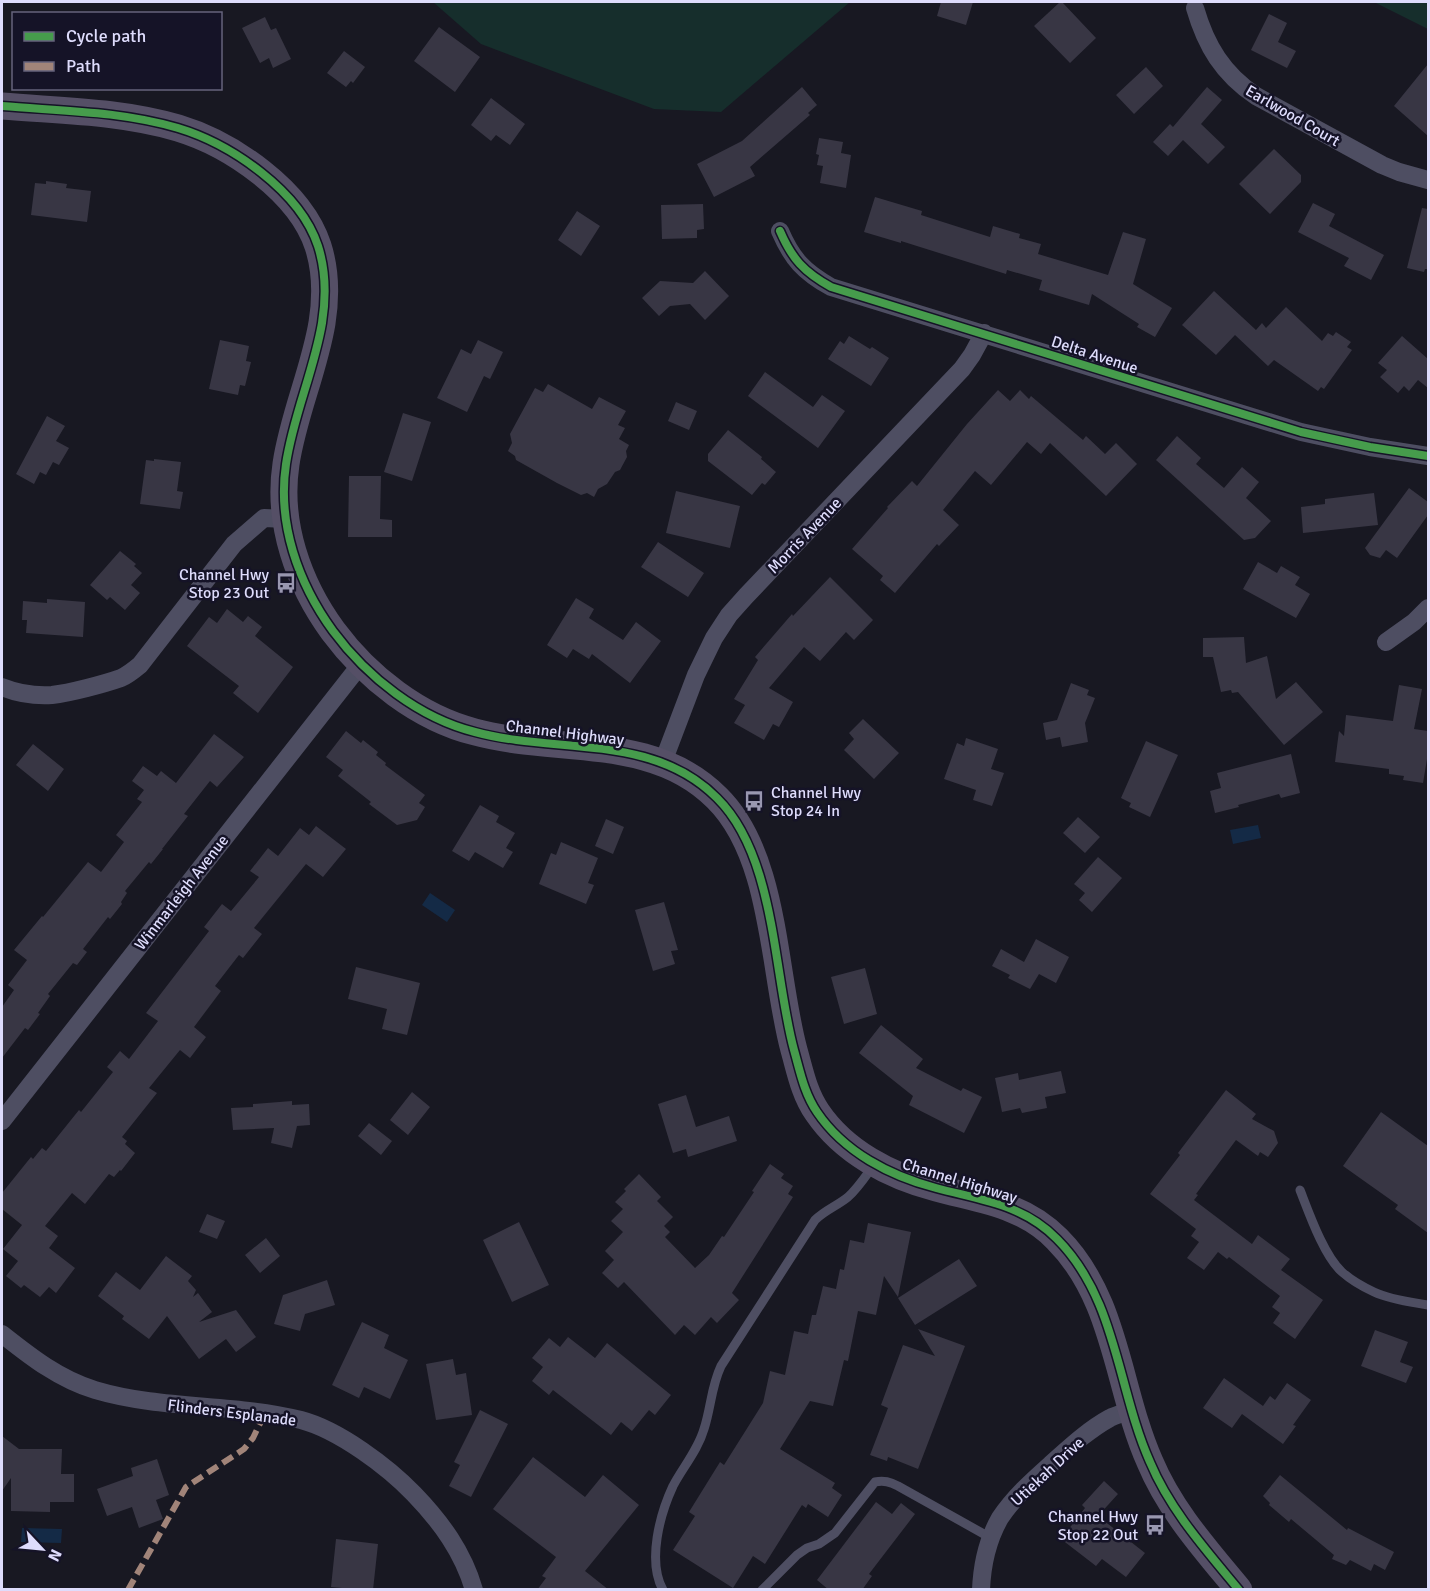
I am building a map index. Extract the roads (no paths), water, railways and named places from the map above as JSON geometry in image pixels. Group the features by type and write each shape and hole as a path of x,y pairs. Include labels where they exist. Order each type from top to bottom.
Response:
{"main road":[{"name":"Channel Highway","path":"2,106 96,112 152,122 193,133 224,148 256,169 284,194 304,219 318,245 324,275 324,307 317,347 286,464 284,489 286,519 292,552 311,595 333,631 361,664 380,680 414,705 450,724 474,732 524,741 621,751 663,762 686,773 721,802 739,825 756,866 765,897 790,1036 804,1089 814,1109 838,1138 874,1163 929,1187 1014,1209 1038,1223 1056,1238 1078,1264 1096,1295 1110,1333 1131,1410 1149,1462 1159,1482 1189,1527 1239,1590"}],"street":[{"name":"Earlwood Court","path":"1195,8 1208,44 1220,63 1243,87 1382,165 1428,180"},
{"name":"Delta Avenue","path":"780,231 795,261 811,275 831,286 1301,432 1370,447 1428,456"},
{"name":"Morris Avenue","path":"663,762 696,675 714,638 729,615 962,369 984,333"},
{"path":"2,687 31,694 51,695 71,692 120,678 131,672 140,664 234,544 264,518 286,519"},
{"path":"1386,642 1414,622 1428,608"},
{"name":"Winmarleigh Avenue","path":"2,1121 361,664"},
{"name":"Flinders Esplanade","path":"2,1334 29,1356 54,1372 95,1390 143,1401 265,1413 313,1425 344,1439 404,1484 435,1518 460,1552 469,1571 474,1590"},
{"name":"Utiekah Drive","path":"981,1590 991,1538 1005,1511 1027,1485 1071,1446 1110,1418 1131,1410"}],"lane":[{"path":"663,1590 655,1561 661,1522 674,1485 699,1444 718,1372 815,1220 856,1190 874,1163"},
{"path":"1300,1190 1321,1240 1342,1272 1375,1293 1428,1305"},
{"path":"762,1590 797,1555 835,1533 875,1482 882,1480 898,1486 991,1538"}],"water":[{"path":"1258,825 1261,838 1233,844 1230,830"},
{"path":"430,893 455,910 447,922 422,905"},
{"path":"22,1528 62,1529 61,1543 21,1542"}],"place":[{"name":"Channel Hwy Stop 23 Out","path":"286,583"},
{"name":"Channel Hwy Stop 24 In","path":"754,801"},
{"name":"Channel Hwy Stop 22 Out","path":"1155,1525"}]}
